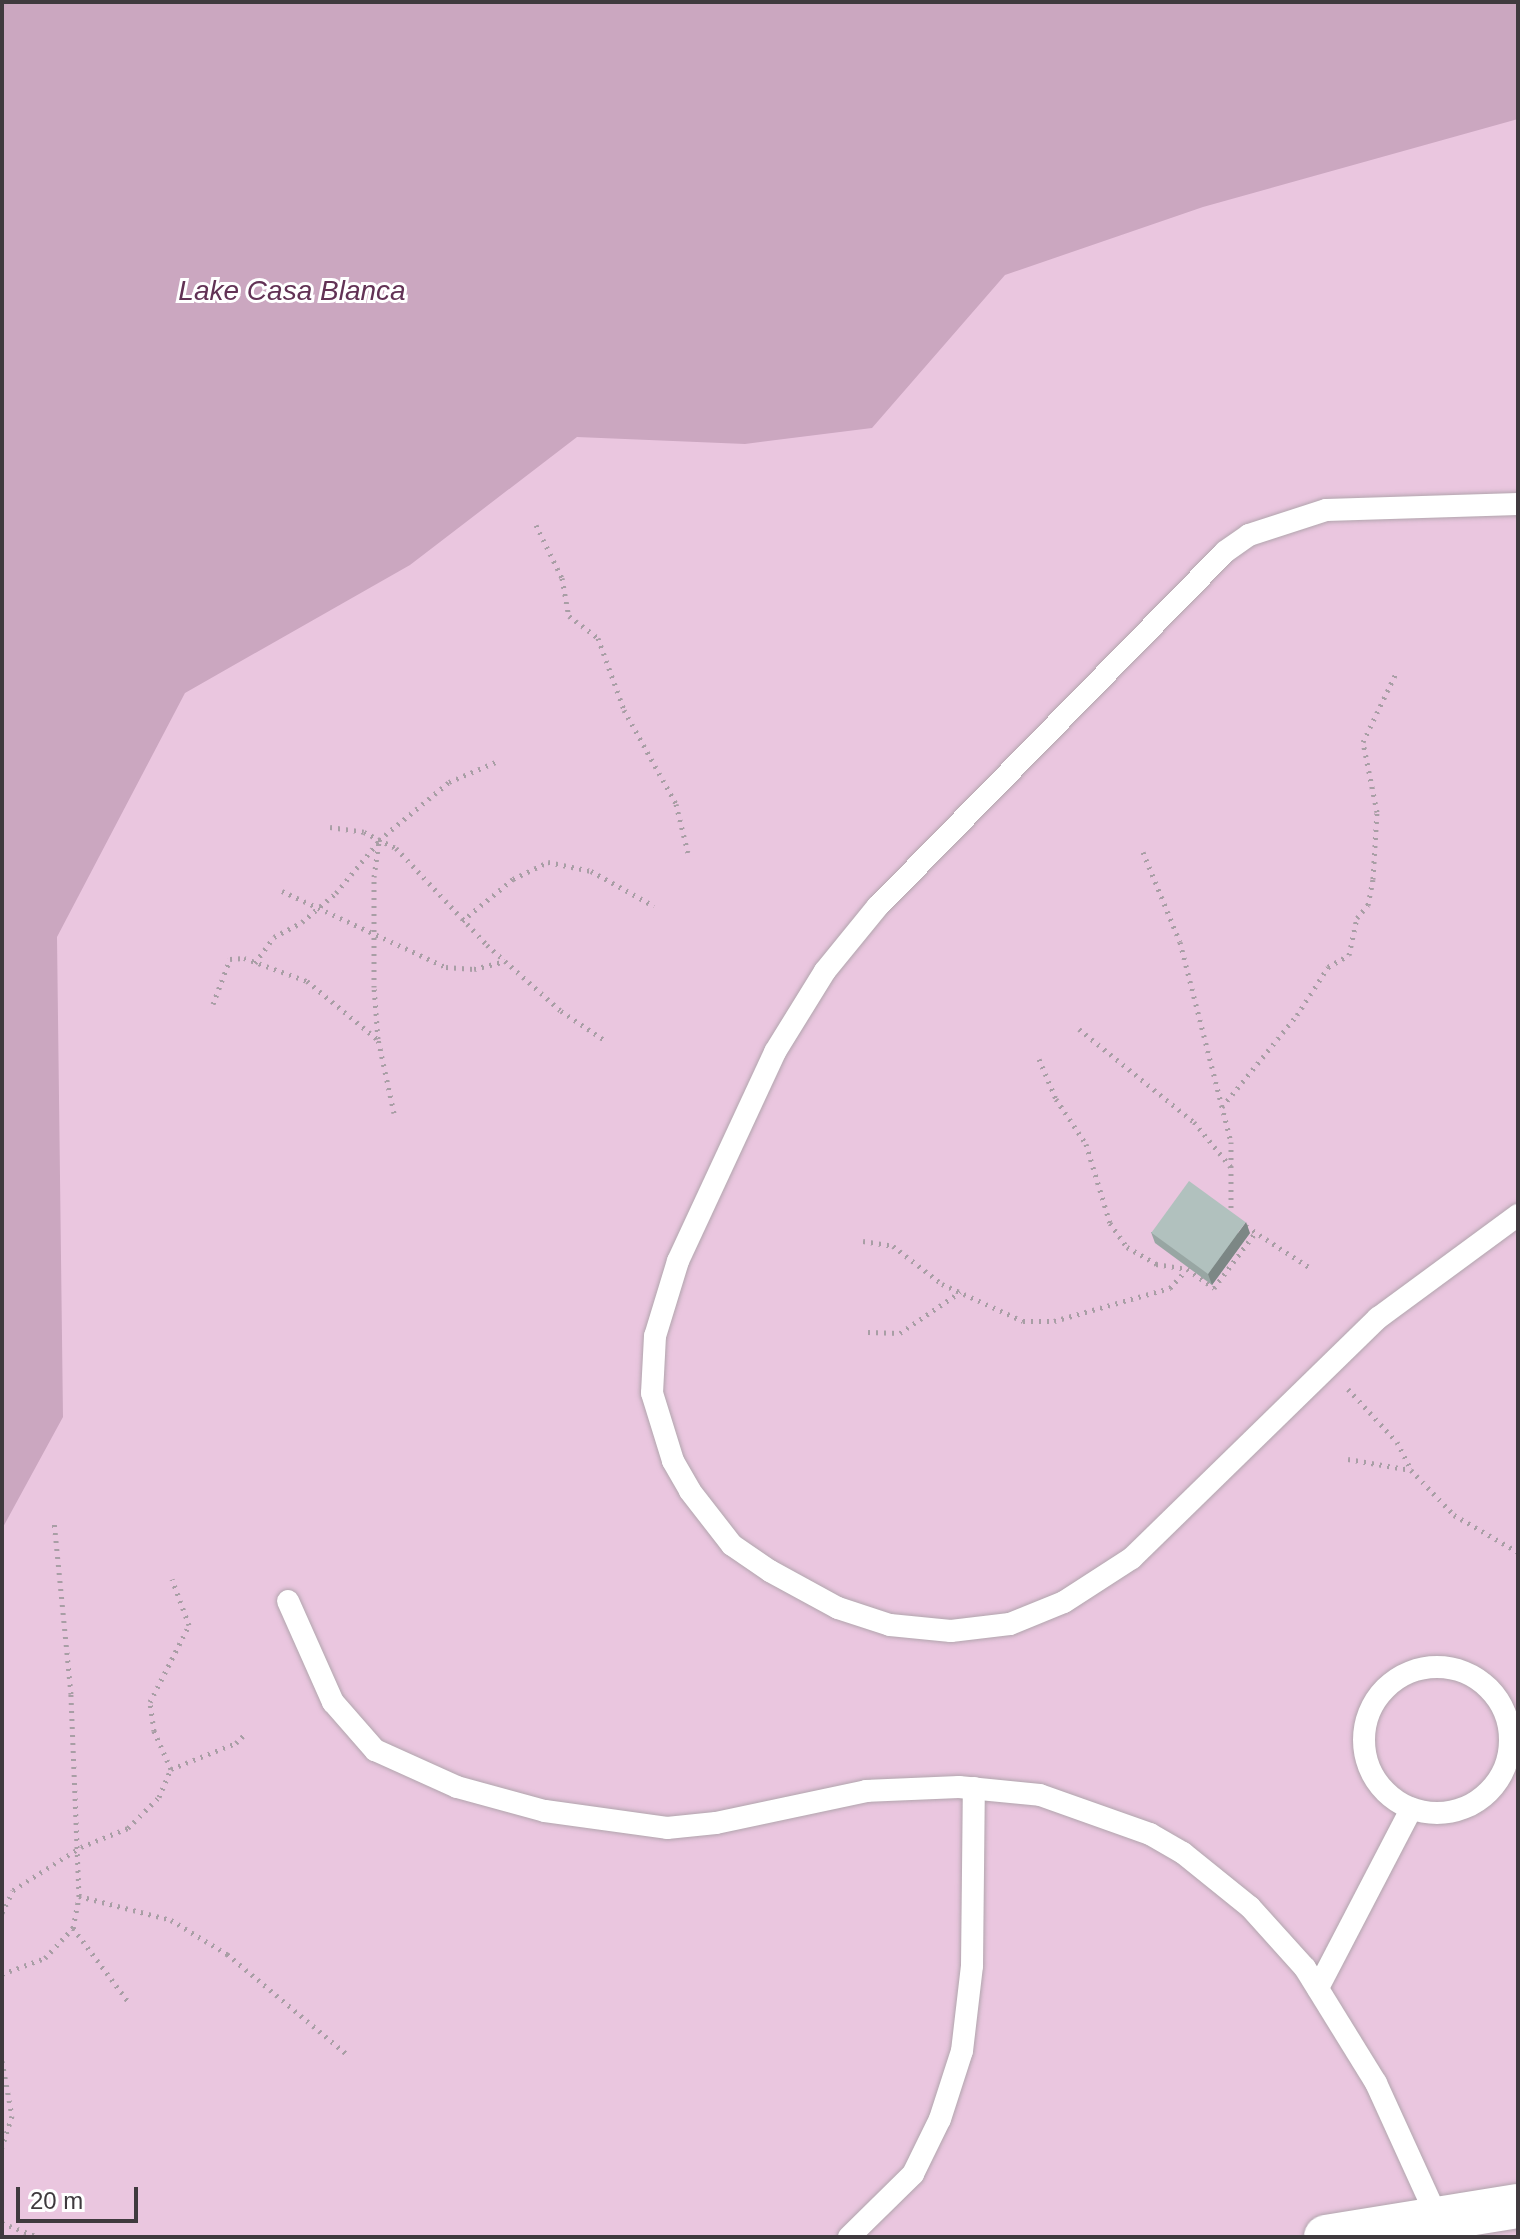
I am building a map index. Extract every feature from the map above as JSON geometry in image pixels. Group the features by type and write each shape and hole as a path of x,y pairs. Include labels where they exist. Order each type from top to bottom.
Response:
{"street":[{"path":"1326,2237 1518,2206"}],"lane":[{"path":"1518,504 1326,510 1249,535 1225,552 878,906 825,971 775,1052 678,1261 655,1336 652,1393 673,1461 697,1501 732,1545 770,1571 838,1608 890,1625 951,1631 1010,1624 1064,1602 1132,1558 1378,1318 1518,1215"},
{"path":"288,1601 333,1702 375,1750 457,1787 530,1807 667,1828 716,1823 866,1791 974,1788 1079,1805 1183,1853 1277,1934 1318,1988 1376,2083 1438,2219"},
{"path":"1438,1667 1463,1671 1499,1700 1514,1743 1495,1787 1477,1801 1445,1812 1411,1809 1388,1796 1364,1752 1364,1727 1373,1703 1390,1684 1412,1671 1438,1667"},
{"path":"849,2237 913,2174 940,2119 962,2051 972,1966 974,1788"},
{"path":"1318,1988 1411,1809"}],"path":[{"path":"536,525 562,578 569,616 598,638 624,710 676,804 688,853"},
{"path":"1222,1107 1297,1015 1328,967 1349,955 1357,918 1368,905 1373,879 1377,812 1363,742 1397,671"},
{"path":"255,963 274,937 320,908 379,840 449,782 498,761"},
{"path":"330,827 364,832 396,848 462,921 561,1011 606,1041"},
{"path":"379,840 373,932 378,1039 394,1113"},
{"path":"1143,852 1180,942 1222,1107 1232,1168 1229,1213 1312,1269"},
{"path":"462,921 513,879 548,862 591,871 654,906"},
{"path":"282,891 446,967 474,969 506,961"},
{"path":"213,1004 230,959 255,963 307,981 378,1039"},
{"path":"1079,1029 1194,1122 1232,1168"},
{"path":"1039,1059 1056,1099 1086,1144 1110,1223 1127,1247 1156,1264 1187,1269 1214,1288 1255,1233"},
{"path":"863,1241 893,1246 942,1284 1023,1321 1054,1321 1170,1288 1187,1269"},
{"path":"868,1332 900,1333 960,1292"},
{"path":"1345,1385 1397,1442 1411,1470 1454,1515 1518,1552"},
{"path":"1348,1459 1411,1470"},
{"path":"2,1974 45,1958 73,1928 79,1896 81,1847 54,1520"},
{"path":"171,1769 154,1731 150,1702 189,1625 172,1579"},
{"path":"2,1913 13,1890 81,1847 128,1828 159,1797 171,1769 236,1743 245,1734"},
{"path":"79,1896 171,1920 227,1954 349,2056"},
{"path":"73,1928 130,2004"},
{"path":"2,2061 12,2116 2,2147"},
{"path":"2,2223 38,2237"},
{"path":"211,2237 244,2237"}],"shaded area":[{"path":"2,2 1518,2 1518,2237 2,2237"}],"water":[{"name":"Lake Casa Blanca","path":"2,2 1518,2 1518,119 1203,207 1005,275 872,428 745,444 577,437 410,565 185,693 57,937 63,1417 2,1529"}],"building":[{"path":"1189,1181 1246,1222 1208,1274 1151,1233"}]}
